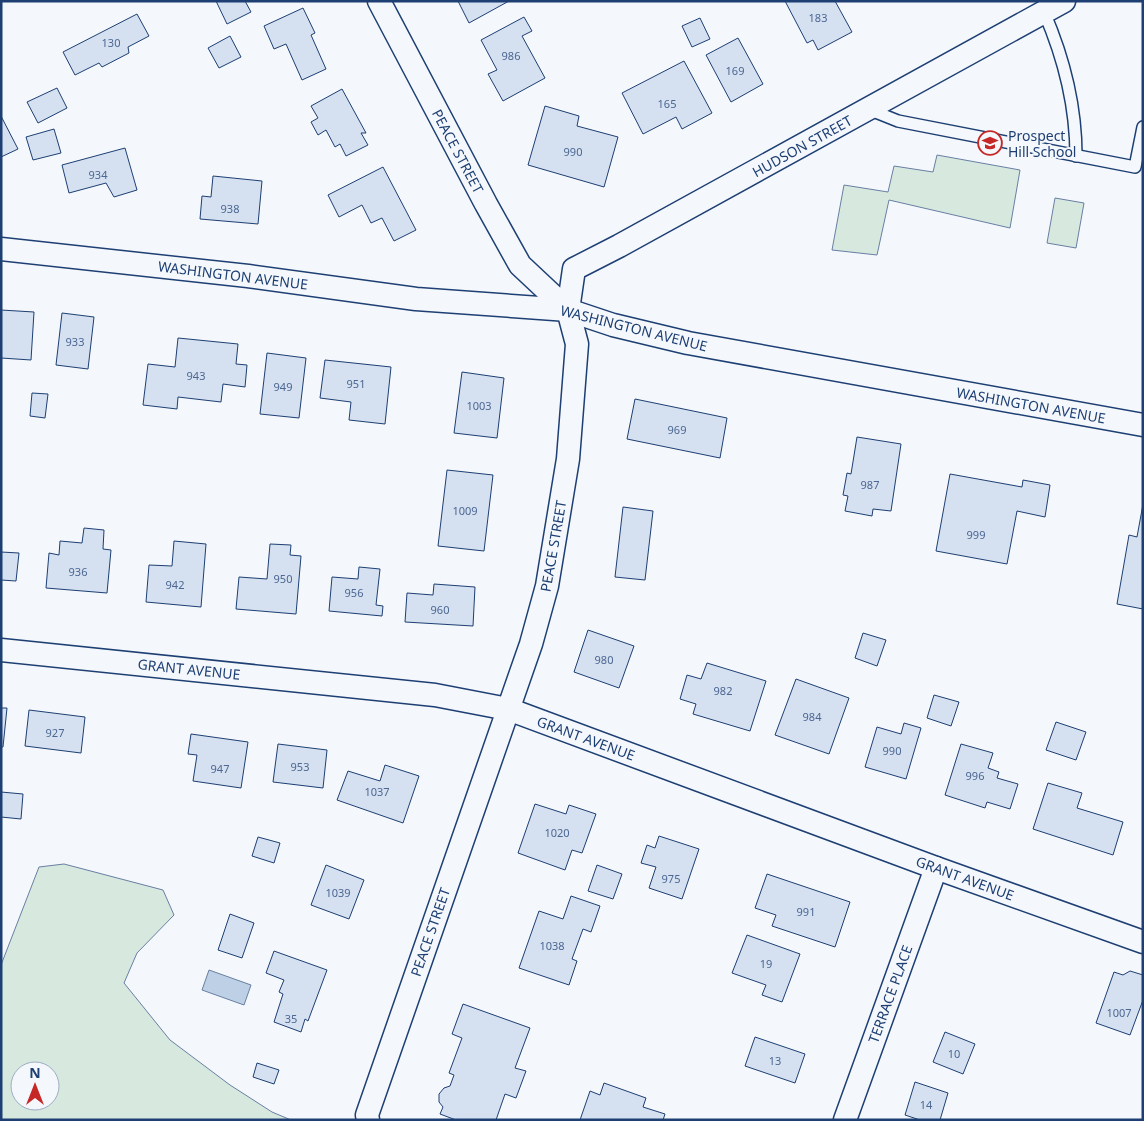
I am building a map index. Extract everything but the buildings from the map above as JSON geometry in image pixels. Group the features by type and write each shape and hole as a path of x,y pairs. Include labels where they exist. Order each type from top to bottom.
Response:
{"street":[{"name":"PEACE STREET","path":"368,1120 367,1115 531,644 547,586 568,459 577,344 568,310 520,264 486,204 379,1"},
{"name":"HUDSON STREET","path":"568,310 574,270 1064,1"},
{"name":"WASHINGTON AVENUE","path":"1,249 248,276 416,299 568,310 613,325 688,343 1143,425"},
{"name":"GRANT AVENUE","path":"1,650 435,695 508,709 936,868 1143,942"},
{"name":"TERRACE PLACE","path":"845,1120 936,868"}],"lane":[{"path":"1044,12 1057,41 1070,94 1076,128 1076,156"},
{"path":"868,109 898,121 1135,167 1143,127"}],"shaded area":[{"path":"937,155 1020,170 1010,228 889,200 877,255 832,250 844,185 888,192 894,166 933,172"},
{"path":"1055,198 1084,203 1076,248 1047,243"},
{"path":"64,864 163,890 174,915 137,953 124,983 170,1040 230,1085 272,1112 291,1120 1,1120 1,965 39,867"}],"water":[{"path":"209,970 251,985 244,1005 202,990"}],"place":[{"name":"Prospect Hill School","path":"990,143"}]}
